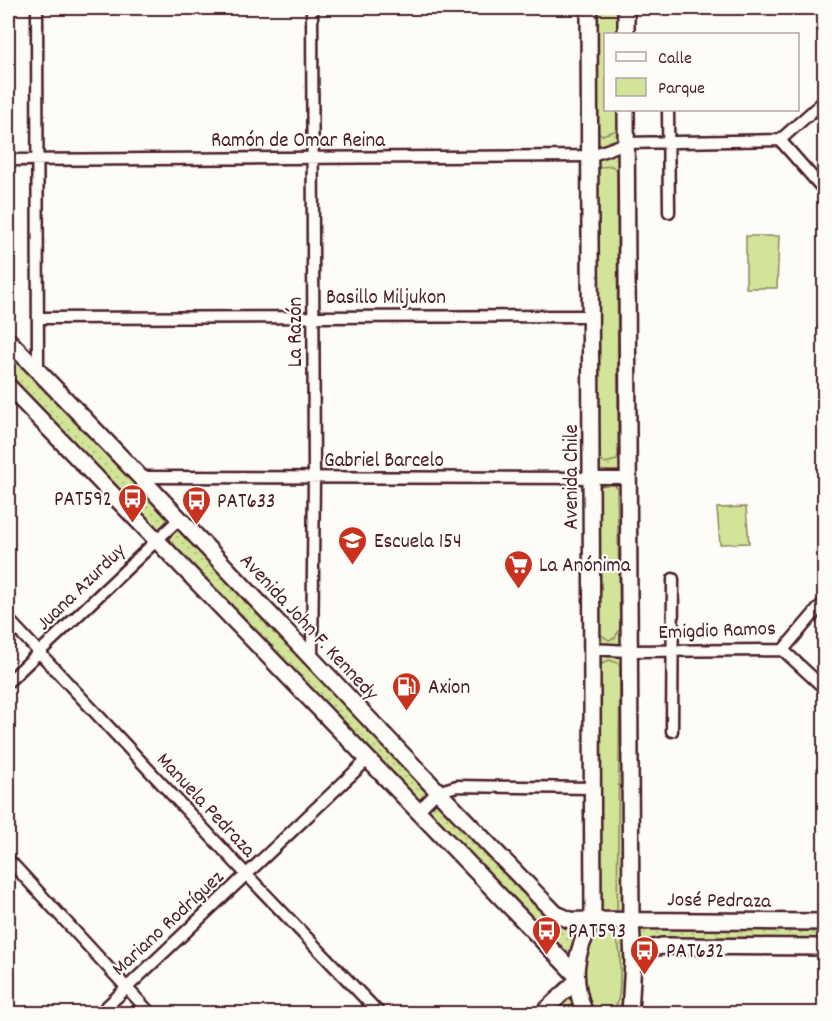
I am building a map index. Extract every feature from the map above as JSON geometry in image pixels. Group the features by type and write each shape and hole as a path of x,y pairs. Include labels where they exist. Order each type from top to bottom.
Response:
{"main road":[{"name":"Avenida Chile","path":"585,1014 578,995 576,978 577,955 582,939 593,920 589,8"},
{"path":"626,8 626,33"},
{"path":"626,111 633,961 630,1014"},
{"name":"Avenida John F. Kennedy","path":"8,340 312,657 437,792 556,914 570,920 614,921"},
{"path":"8,386 576,978"},
{"name":"José Pedraza","path":"614,921 631,919 825,922"},
{"path":"633,961 645,950 662,946 825,947"}],"street":[{"path":"37,8 38,371"},
{"name":"La Razón","path":"312,8 314,316 312,657"},
{"path":"825,101 780,140 825,190"},
{"path":"668,111 669,212"},
{"name":"Ramón de Omar Reina","path":"8,160 590,156 626,143 780,140"},
{"name":"Basillo Miljukon","path":"38,318 590,316"},
{"name":"Gabriel Barcelo","path":"140,477 628,478"},
{"name":"Juana Azurduy","path":"8,682 179,519"},
{"path":"672,731 674,579"},
{"name":"Emigdio Ramos","path":"591,649 629,651 783,650 825,602"},
{"name":"Manuela Pedraza","path":"8,619 380,1014"},
{"path":"783,650 825,688"},
{"name":"Mariano Rodríguez","path":"99,1014 368,760"},
{"path":"418,811 437,792 457,786 592,788"},
{"path":"8,859 151,1014"},
{"path":"541,1014 576,978"}],"green space":[{"path":"589,8 626,8 626,33 604,33 604,111 626,111 631,919 824,922 824,947 662,946 633,961 630,1013 541,1013 576,982 8,386 8,341 556,914 592,920"},
{"path":"595,8 618,8 618,33 604,33 604,111 618,111 618,124 615,131 602,135 597,131"},
{"path":"612,166 617,170 618,454 617,460 605,463 600,461 599,457 596,172 601,167"},
{"path":"746,236 779,236 777,288 746,288"},
{"path":"608,483 617,488 620,628 615,638 609,640 600,634 599,487"},
{"path":"746,507 749,543 720,544 717,508"},
{"path":"609,660 618,663 620,667 617,911 596,913 601,898 600,665"},
{"path":"608,930 618,946 620,983 615,1008 606,1013 596,1011 588,1004 584,988 583,967 590,938 596,932"}],"place":[{"name":"PAT592","path":"133,524"},
{"name":"PAT633","path":"196,526"},
{"name":"Escuela 154","path":"353,566"},
{"name":"La Anónima","path":"518,590"},
{"name":"Axion","path":"407,712"},
{"name":"PAT593","path":"547,956"},
{"name":"PAT632","path":"645,976"}]}
